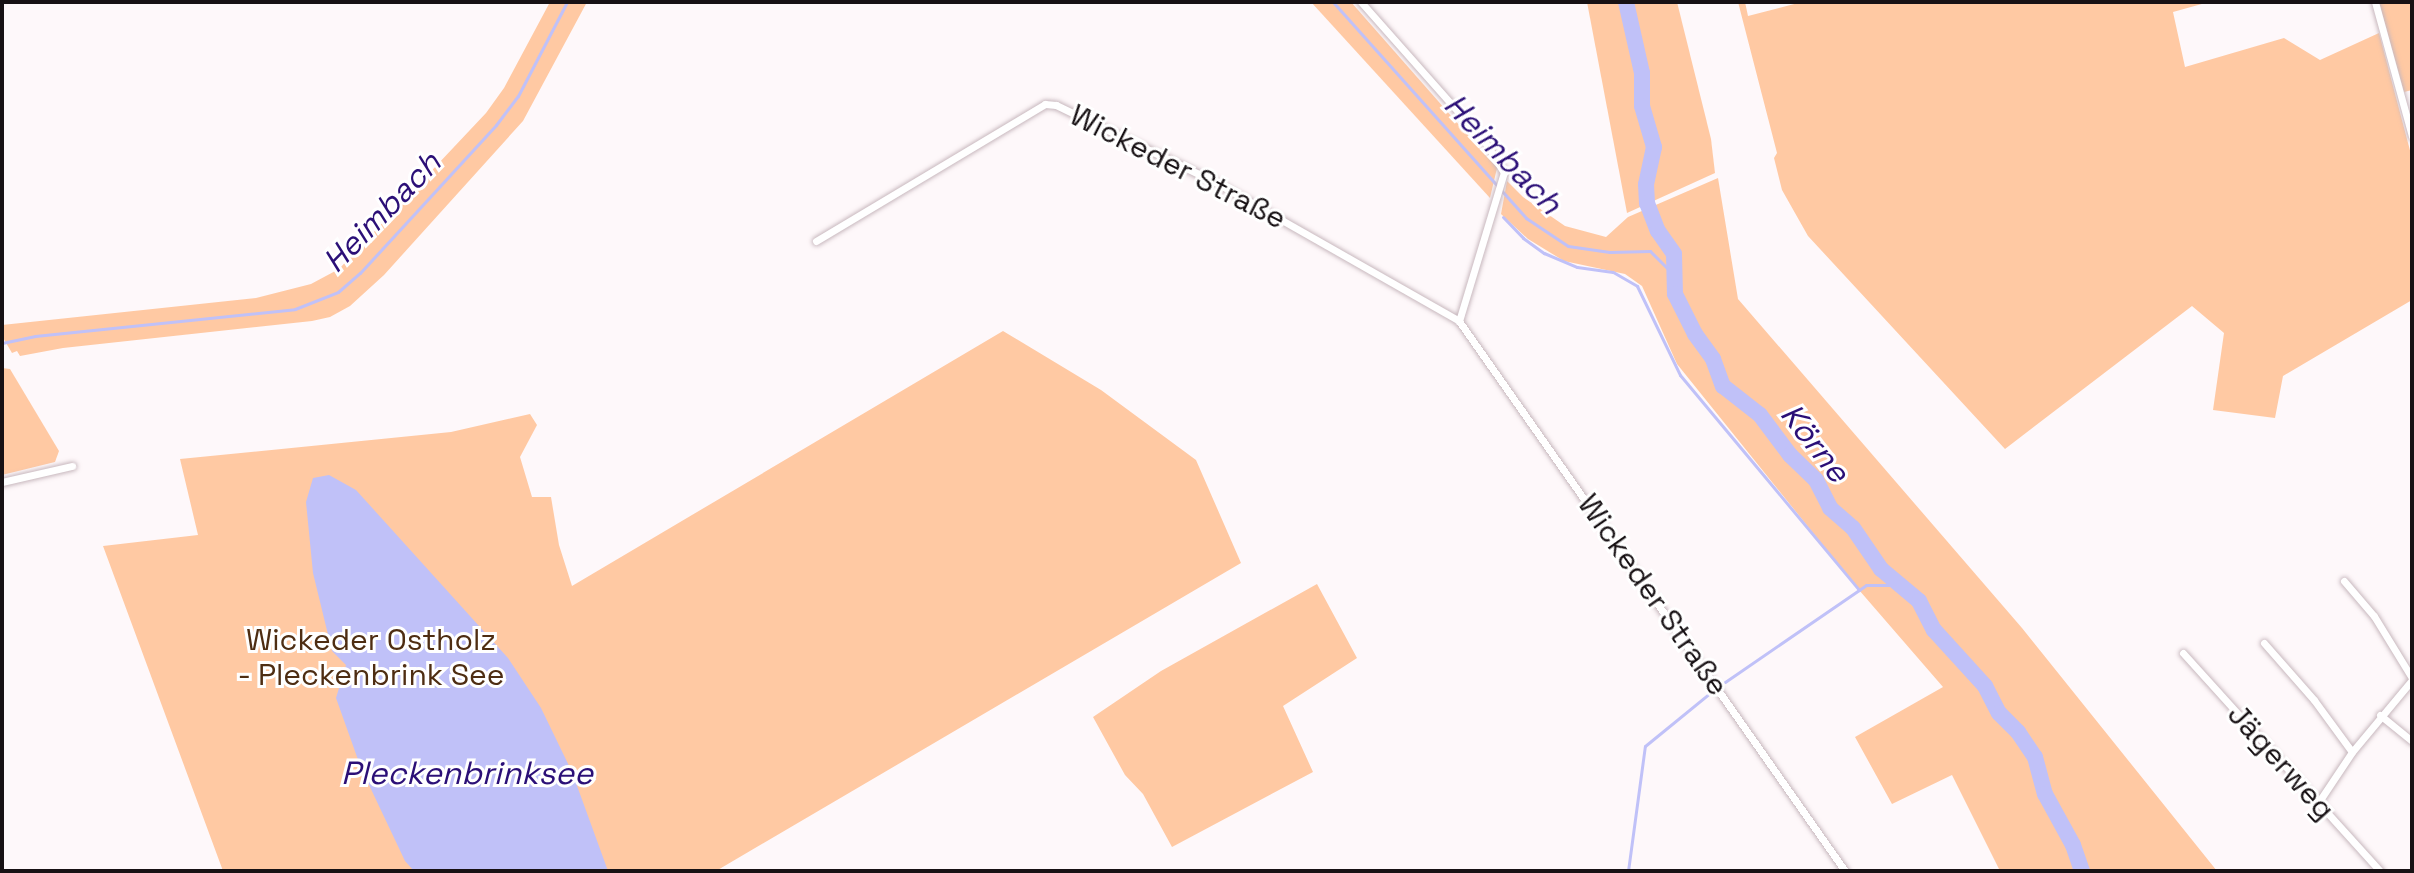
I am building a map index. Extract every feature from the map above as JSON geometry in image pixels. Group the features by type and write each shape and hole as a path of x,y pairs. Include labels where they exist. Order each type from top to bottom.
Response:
{"street":[{"path":"1361,2 1501,163 1504,178 1459,321"},
{"path":"2375,2 2412,136"},
{"name":"Wickeder Straße","path":"816,241 1045,104 1056,105 1213,181 1459,321 1845,871"},
{"path":"2,482 72,466"},
{"path":"2318,803 2380,715 2412,679 2374,616 2344,581"},
{"path":"2264,643 2314,700 2352,752"},
{"name":"Jägerweg","path":"2183,653 2380,871"},
{"path":"2380,715 2412,741"}],"green space":[{"path":"550,2 587,2 523,121 384,275 350,306 330,317 312,321 63,348 20,356 17,351 12,353 2,336 2,325 256,298 311,284 339,269 486,113 504,88"},
{"path":"1311,2 1351,2 1497,168 1490,198"},
{"path":"1587,2 1677,2 1711,139 1715,173 1627,213"},
{"path":"1738,2 1745,2 1748,16 1802,2 2209,2 2173,12 2185,67 2284,38 2320,60 2379,33 2412,158 2412,300 2283,376 2275,418 2213,410 2224,333 2192,306 2005,449 1808,236 1782,190 1774,158 1777,153"},
{"path":"2379,2 2412,2 2412,90 2404,92"},
{"path":"1718,178 1738,299 2022,628 2217,871 2000,871 1952,775 1892,804 1855,737 1943,687 1859,590 1677,364 1642,286 1625,274 1564,261 1528,239 1501,214 1507,181 1523,197 1565,226 1606,237 1628,217"},
{"name":"Wickeder Ostholz - Pleckenbrink See","path":"1003,331 1101,390 1196,460 1241,563 716,871 223,871 103,546 198,535 180,459 451,432 530,414 537,425 520,457 532,497 551,497 559,545 572,586"},
{"path":"2,368 10,369 59,451 55,462 2,475"},
{"path":"1317,584 1357,658 1283,706 1313,772 1172,847 1143,794 1125,775 1093,717 1161,671"}],"water":[{"name":"Pleckenbrinksee","path":"329,475 356,490 508,658 541,708 572,772 608,871 414,871 405,861 361,768 336,698 346,665 332,651 313,573 306,502 313,478"}],"waterway":[{"name":"Heimbach","path":"2,343 35,336 295,309 338,292 360,273 496,125 518,96 567,2"},
{"name":"Heimbach","path":"1333,2 1526,218 1568,246 1610,252 1650,251 1674,275"},
{"name":"Körne","path":"1626,2 1642,73 1642,106 1654,147 1646,184 1647,203 1658,231 1674,254 1675,294 1695,334 1713,359 1723,386 1760,415 1790,455 1816,480 1830,508 1853,528 1881,569 1919,601 1934,630 1985,686 1999,713 2018,732 2035,757 2045,794 2073,845 2082,871"},
{"path":"1503,217 1523,238 1544,253 1577,267 1613,272 1637,286 1680,375 1859,590"},
{"path":"1725,682 1866,585 1897,585"},
{"path":"1628,871 1645,746 1710,693"}]}
